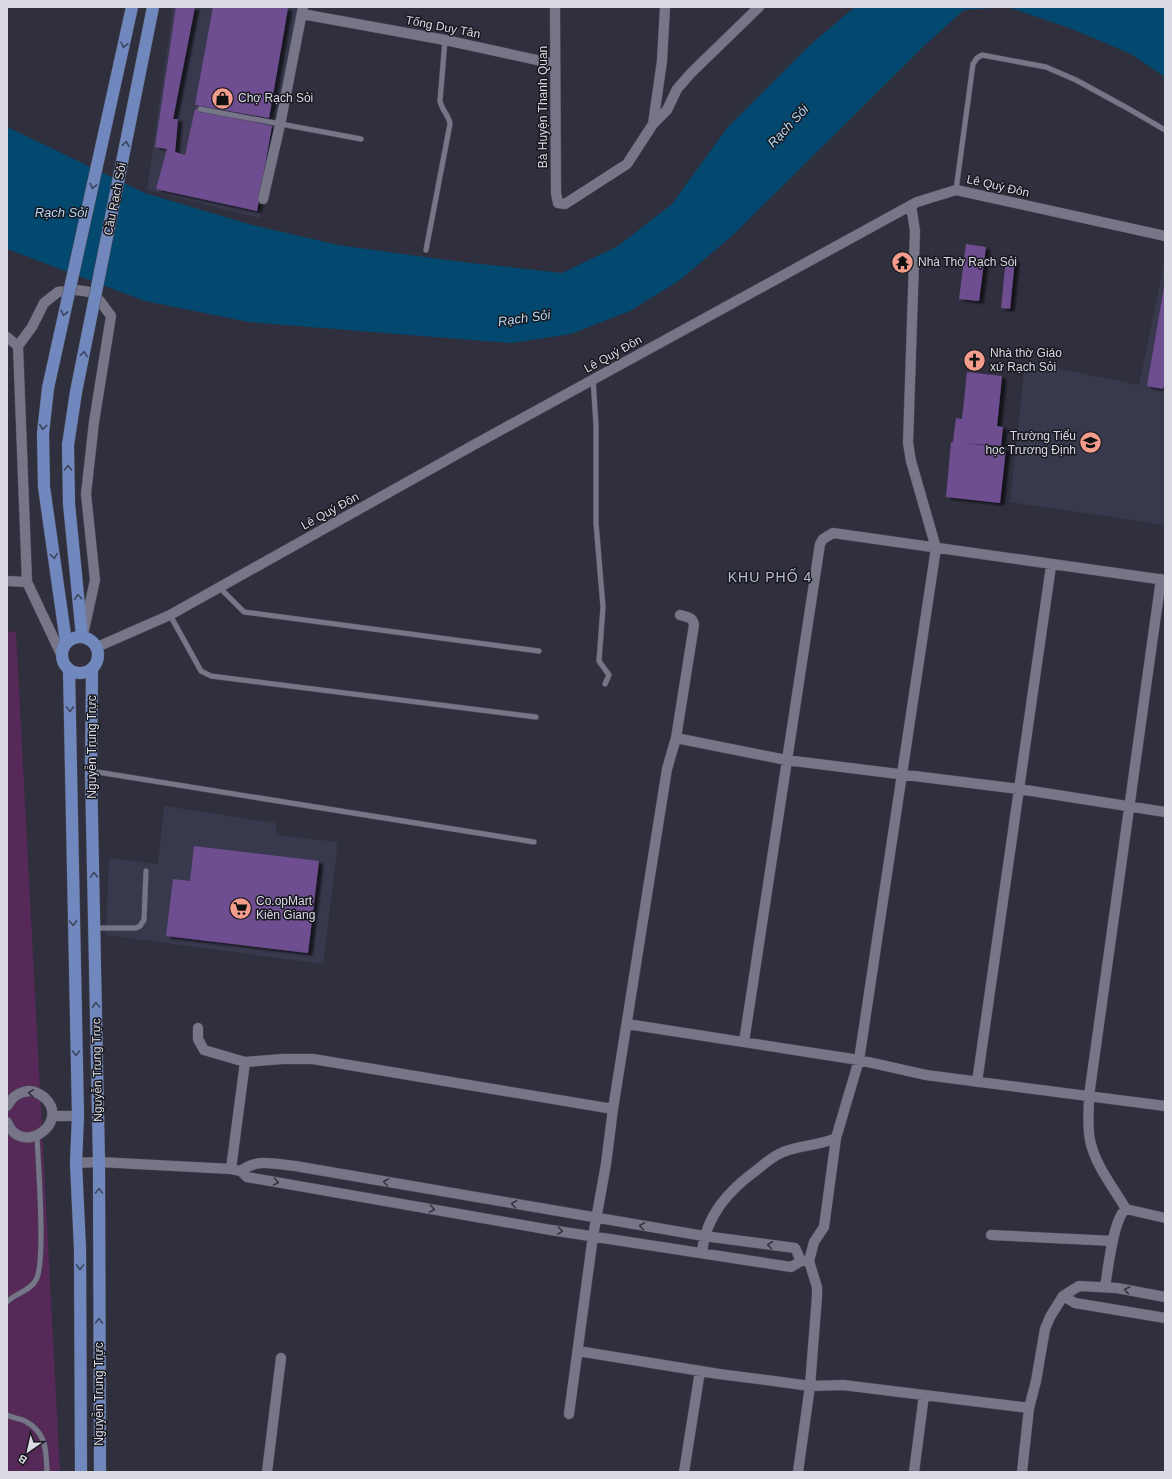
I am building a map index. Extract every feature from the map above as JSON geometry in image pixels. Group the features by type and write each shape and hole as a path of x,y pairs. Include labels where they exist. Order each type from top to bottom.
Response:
{"main road":[{"name":"Cầu Rạch Sỏi","path":"63,648 44,486 43,433 48,388 132,7"},
{"name":"Cầu Rạch Sỏi","path":"82,636 69,504 68,446 76,392 153,7"},
{"path":"82,636 93,642 97,647 98,659 92,669 81,673 70,670 65,665 63,648 70,638 82,636"},
{"name":"Nguyễn Trung Trực","path":"92,669 91,771 99,1162 100,1472"},
{"name":"Nguyễn Trung Trực","path":"70,670 78,1116 76,1163 80,1249 81,1472"},
{"path":"78,1116 97,1116"},
{"path":"80,1249 99,1249"}],"street":[{"name":"Bà Huyện Thanh Quan","path":"552,7 556,64 557,201 561,204 565,204 581,195 626,164 653,124"},
{"path":"653,124 662,61 665,7"},
{"path":"653,124 663,114 677,89 691,72 759,7"},
{"path":"262,199 280,125 303,10"},
{"name":"Tống Duy Tân","path":"303,10 556,64"},
{"name":"Lê Quý Đôn","path":"97,647 170,615 593,379 911,206 956,190 1165,236"},
{"path":"236,1170 247,1177 593,1236 791,1266 805,1261 814,1242 824,1227 836,1138 860,1060 936,548 911,461 908,444 915,231 911,206"},
{"path":"63,648 27,582 18,346 32,328 44,303 58,292 76,290 90,292 100,301 111,316 94,422 86,494 94,580 82,636"},
{"path":"7,337 18,346"},
{"path":"744,1042 786,760 820,544 823,539 833,534 1051,566 1163,580 1129,808 1089,1096 1088,1122 1090,1139 1095,1156 1126,1209"},
{"path":"977,1082 1051,566"},
{"path":"7,581 27,582"},
{"path":"569,1414 593,1236 606,1164 612,1109 627,1024 667,769 676,738 694,625 690,618 680,615"},
{"path":"676,738 786,760 1019,789 1129,808 1165,812"},
{"path":"627,1024 860,1060 926,1075 1165,1106"},
{"path":"198,1028 198,1039 204,1050 246,1062 283,1059 313,1059 612,1109"},
{"path":"236,1170 246,1062"},
{"path":"7,1106 11,1098 20,1092 30,1091 40,1094 48,1101 52,1111 51,1122 46,1130 37,1136 27,1138 17,1135 9,1128 7,1122"},
{"path":"52,1116 78,1116"},
{"path":"702,1252 704,1236 720,1204 727,1194 745,1178 781,1153 796,1148 822,1144 836,1138"},
{"path":"76,1163 99,1162 236,1170 257,1162 295,1166 704,1236 795,1248 805,1261 817,1287 810,1386 798,1472"},
{"path":"1105,1287 1113,1242 1121,1212 1126,1209 1165,1218"},
{"path":"991,1235 1113,1242"},
{"path":"1022,1472 1029,1408 1045,1329 1050,1317 1063,1296 1080,1286 1117,1288 1165,1297"},
{"path":"1063,1296 1075,1303 1165,1318"},
{"path":"578,1351 700,1371 810,1386 844,1385 1029,1408"},
{"path":"267,1472 281,1358"},
{"path":"684,1472 700,1371"},
{"path":"914,1472 924,1395"}],"lane":[{"path":"426,250 450,124 449,117 442,109 440,101 445,40"},
{"path":"956,190 974,64 977,58 982,55 1046,67 1076,80 1116,101 1165,130"},
{"path":"200,110 361,139"},
{"path":"593,379 596,425 596,523 603,607 599,661 609,675 605,684"},
{"path":"220,587 244,612 539,651"},
{"path":"170,615 201,671 210,676 536,718"},
{"path":"91,771 534,842"},
{"path":"95,928 136,928 140,926 144,920 146,871"},
{"path":"7,1302 16,1294 30,1288 39,1274 41,1228 37,1136"},
{"path":"7,1415 25,1421 39,1432 46,1444 47,1472"}],"shaded area":[{"name":"Chợ Rạch Sỏi","path":"173,7 301,7 260,218 147,190"},
{"name":"Trường Tiểu học Trương Định","path":"1165,259 1165,525 1010,502 1025,362 1139,385"},
{"path":"7,631 16,632 60,1472 7,1472"},
{"path":"164,806 276,823 276,835 338,842 323,964 106,935 109,858 158,864"}],"water":[{"name":"Rạch Sỏi","path":"855,7 1008,7 964,10 926,44 732,236 680,280 630,311 571,334 511,343 249,322 145,301 7,249 7,127 145,193 252,225 338,245 454,261 562,273 618,246 672,204 727,128 811,44"},
{"path":"1008,7 1165,7 1165,77 1131,54 1072,29"}],"building":[{"path":"176,7 195,7 173,119 178,119 175,152 185,155 195,109 272,126 257,211 156,189 167,149 155,147"},
{"path":"213,7 288,8 269,118 195,105"},
{"path":"966,244 986,247 979,301 959,299"},
{"path":"1006,258 1015,259 1010,309 1001,308"},
{"path":"1164,287 1165,382 1163,389 1147,386"},
{"path":"967,372 1002,376 997,426 1003,427 1001,446 963,443 1006,448 1000,503 946,497 951,442 953,442 956,418 962,419"},
{"name":"Co.opMart Kiên Giang","path":"194,846 319,861 308,953 166,936 173,879 190,881"}],"place":[{"name":"Chợ Rạch Sỏi","path":"222,98"},
{"name":"Nhà Thờ Rạch Sỏi","path":"902,262"},
{"name":"Nhà thờ Giáo xứ Rạch Sỏi","path":"974,360"},
{"name":"Trường Tiểu học Trương Định","path":"1091,443"},
{"name":"Co.opMart Kiên Giang","path":"241,908"}],"district":[{"name":"KHU PHỐ 4","path":"770,577"}]}
